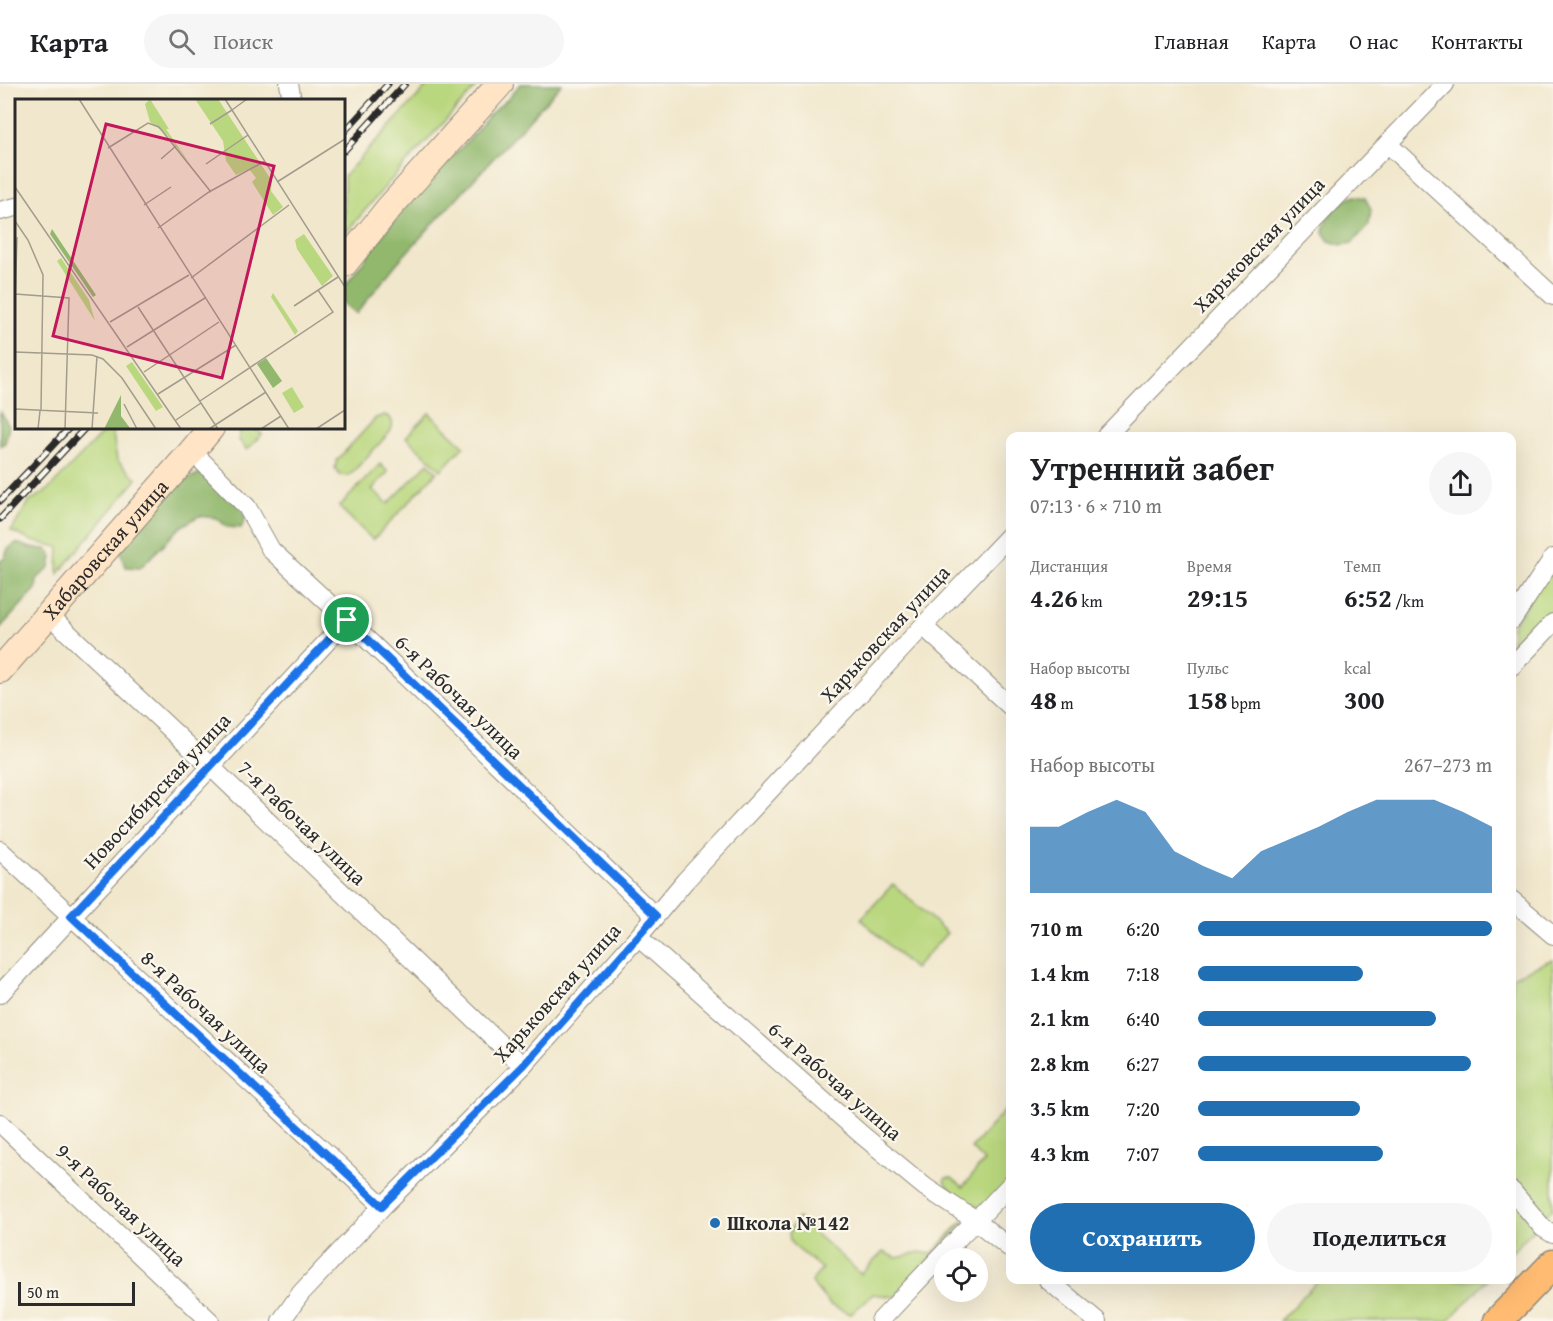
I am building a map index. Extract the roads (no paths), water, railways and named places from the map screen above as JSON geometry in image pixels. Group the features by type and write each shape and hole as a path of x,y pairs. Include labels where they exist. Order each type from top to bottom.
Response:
{"main road":[{"path":"345,263 389,208 500,84"},
{"name":"Хабаровская улица","path":"0,670 210,429"},
{"path":"1498,1321 1553,1264"}],"street":[{"path":"289,84 292,99"},
{"name":"Харьковская улица","path":"1110,432 1445,84"},
{"path":"1388,144 1553,296"},
{"path":"0,211 15,207"},
{"name":"6-я Рабочая улица","path":"192,451 246,507 272,550 656,916"},
{"name":"Харьковская улица","path":"281,1321 301,1293 382,1206 523,1066 685,881 1006,539"},
{"path":"1517,600 1553,558"},
{"name":"7-я Рабочая улица","path":"49,615 523,1066"},
{"name":"Новосибирская улица","path":"0,994 347,620"},
{"path":"1516,662 1553,623"},
{"path":"923,626 1006,702"},
{"name":"8-я Рабочая улица","path":"0,850 382,1206"},
{"path":"1516,903 1553,935"},
{"name":"6-я Рабочая улица","path":"638,937 862,1135 925,1187 976,1221 1006,1245"},
{"name":"9-я Рабочая улица","path":"0,1123 210,1321"},
{"path":"880,1321 1006,1189"},
{"path":"1516,1196 1542,1228 1553,1234"},
{"path":"1053,1284 1097,1321"}],"railway":[{"path":"345,131 388,84"},
{"path":"345,150 405,84"},
{"path":"0,501 68,429"},
{"path":"0,519 84,429"}],"place":[{"name":"Школа №142","path":"715,1223"}]}
